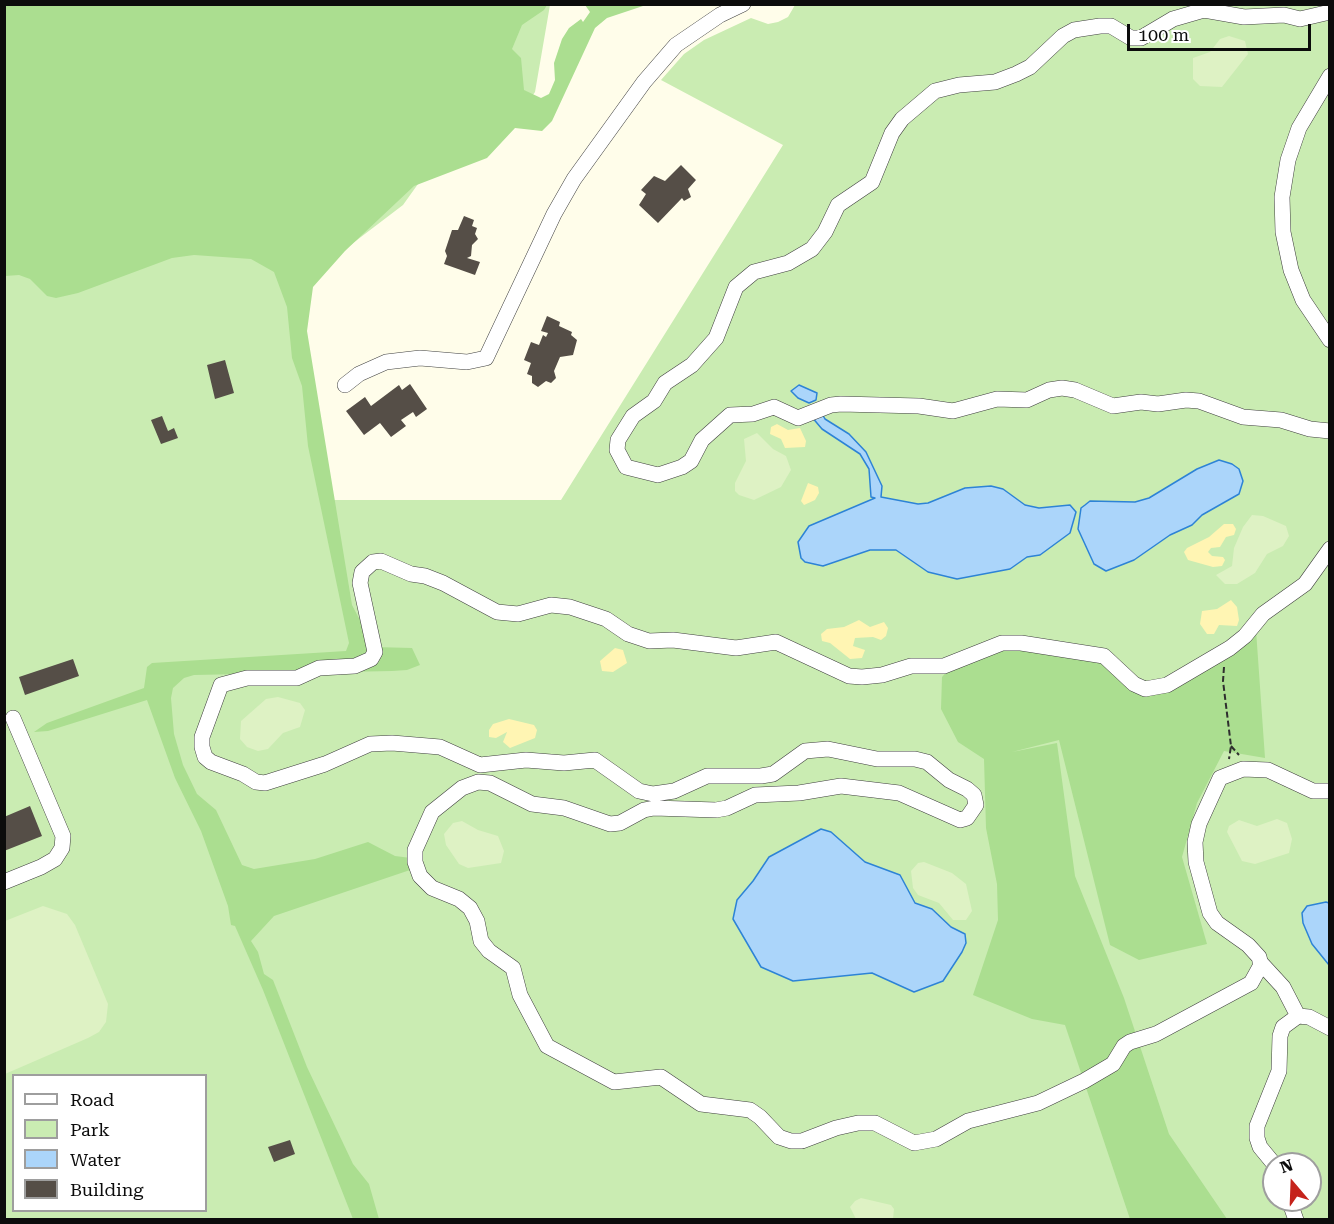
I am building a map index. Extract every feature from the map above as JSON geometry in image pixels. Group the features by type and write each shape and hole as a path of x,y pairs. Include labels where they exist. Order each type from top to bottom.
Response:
{"street":[{"path":"345,385 359,374 387,362 420,358 467,362 486,358 554,214 574,179 657,64 696,30 743,4"},
{"path":"1329,12 1300,19 1284,15 1244,17 1204,10 1173,19 1142,38 1131,38 1111,26 1074,30 1063,36 1030,67 1016,74 995,82 959,85 935,91 902,119 892,133 872,182 838,206 825,232 812,249 788,263 754,272 736,287 717,338 692,364 665,383 654,401 633,416 621,433 617,450 626,467 658,475 682,467 691,461 702,440 730,416 753,414 774,407 798,418 831,405 841,404 920,406 953,411 997,399 1027,400 1049,390 1062,388 1075,390 1113,406 1141,402 1158,404 1186,400 1199,401 1243,417 1281,420 1310,429 1329,431"},
{"path":"1329,76 1299,128 1288,160 1282,197 1283,232 1291,270 1302,300 1329,340"},
{"path":"1260,962 1257,975 1251,983 1156,1034 1130,1042 1124,1046 1113,1064 1105,1071 1038,1103 968,1121 925,1142 914,1143 874,1123 836,1128 802,1142 791,1141 779,1137 750,1110 701,1104 661,1077 614,1082 547,1046 520,995 513,968 489,951 481,941 477,921 470,908 459,899 432,888 420,876 414,850 432,812 462,788 478,782 490,783 532,804 564,808 610,824 620,823 644,810 654,808 716,810 727,808 755,795 799,793 841,786 899,794 960,820 967,818 976,805 974,795 968,789 937,772 927,762 915,759 877,759 814,748 799,754 773,774 707,776 674,790 653,795 639,791 595,760 564,763 526,760 480,765 440,747 370,744 325,764 265,783 256,782 243,774 211,762 202,747 202,737 221,685 231,680 297,678 319,668 355,666 371,659 375,652 360,583 362,572 373,562 381,561 411,574 425,576 443,583 497,612 518,614 550,605 570,607 606,619 628,634 649,641 673,640 736,648 776,642 849,676 862,678 882,675 911,666 944,666 1002,643 1104,656 1134,684 1145,689 1155,689 1180,678 1230,648 1245,636 1263,614 1305,584 1329,549"},
{"path":"4,882 55,859 62,848 63,836 13,718"},
{"path":"1298,1016 1283,987 1248,945 1217,923 1210,913 1196,862 1195,842 1198,824 1220,778 1244,769 1261,768 1313,791 1329,791"},
{"path":"1264,1152 1260,1147 1257,1126 1278,1071 1280,1036 1283,1027 1298,1016 1310,1017 1329,1029"}],"path":[{"path":"1220,778 1228,764 1232,746 1223,681 1224,666 1230,648"}],"green space":[{"path":"5,5 550,5 535,92 499,144 423,177 403,205 290,291 330,500 561,500 783,145 661,80 684,54 704,40 751,18 768,24 778,22 788,17 795,5 1329,5 1329,1219 5,1220"},
{"path":"5,5 547,5 544,10 522,25 512,49 521,58 524,90 541,98 549,94 555,80 554,63 562,39 569,28 581,19 583,22 590,12 585,5 646,5 607,18 595,28 552,121 542,131 515,128 487,158 414,186 345,251 313,287 307,331 352,605 374,647 412,648 420,665 407,670 392,671 194,675 184,678 173,688 171,698 174,734 183,765 197,794 216,810 242,865 254,869 315,859 368,842 395,856 411,858 413,869 274,916 251,941 258,952 264,974 273,980 307,1067 353,1164 369,1184 379,1219 353,1219 263,990 235,926 231,925 228,906 201,831 175,778 147,700 48,731 34,732 47,723 144,688 147,667 152,663 346,651 349,643 308,446 302,386 292,358 287,307 274,272 251,259 194,255 172,258 78,293 56,298 47,296 30,279 19,275 5,276"},
{"path":"1229,36 1245,41 1248,54 1222,87 1200,86 1193,79 1193,58 1210,52 1220,39"},
{"path":"757,433 773,449 786,456 791,470 781,487 754,500 739,495 735,491 735,483 746,461 744,439"},
{"path":"1252,515 1263,516 1286,526 1289,536 1283,546 1267,554 1255,573 1237,584 1225,584 1216,575 1232,566 1234,548 1243,527"},
{"path":"1256,630 1265,758 1224,751 1197,803 1182,857 1207,944 1139,960 1110,945 1059,740 1012,752 1057,743 1075,876 1124,998 1169,1134 1227,1219 1130,1219 1065,1025 1032,1019 973,995 998,920 997,884 986,828 984,759 958,742 941,709 942,677 950,668 1005,646 1100,658 1158,692"},
{"path":"278,697 300,703 305,710 300,727 283,733 268,749 258,751 247,747 240,739 241,721 266,699"},
{"path":"1277,819 1287,823 1292,839 1289,853 1255,864 1242,861 1227,832 1229,826 1239,820 1257,826"},
{"path":"462,821 478,830 498,836 504,851 501,863 468,868 459,864 446,845 444,834 453,823"},
{"path":"924,862 952,873 966,884 972,911 966,920 953,920 939,903 918,895 913,888 911,871 918,863"},
{"path":"43,906 67,914 75,925 108,1004 106,1022 99,1032 88,1038 5,1074 5,921"},
{"path":"861,1198 891,1205 894,1209 893,1219 856,1219 850,1207"}],"sand":[{"path":"777,424 788,430 800,428 806,441 805,447 785,448 781,439 770,434 771,427"},
{"path":"808,483 818,487 819,493 815,500 804,505 801,501"},
{"path":"1224,524 1233,524 1236,529 1234,535 1226,537 1220,547 1211,548 1208,552 1212,556 1223,557 1225,560 1222,566 1213,567 1188,560 1184,552 1187,548 1209,537"},
{"path":"1231,600 1237,607 1239,620 1237,626 1219,625 1214,634 1207,634 1200,624 1202,611 1217,609"},
{"path":"859,620 870,627 884,622 888,628 886,636 881,640 873,637 855,638 853,646 865,650 862,658 850,659 830,643 822,641 821,634 827,629 844,627"},
{"path":"615,648 623,650 627,663 613,672 602,671 600,661"},
{"path":"509,719 534,725 537,730 535,738 510,748 503,742 507,732 496,738 489,737 489,730 493,724"}],"water":[{"path":"799,385 817,393 816,400 809,403 798,398 791,391"},
{"path":"821,412 825,419 849,434 866,452 882,486 881,497 918,504 928,503 965,488 991,486 1003,489 1025,505 1039,508 1070,505 1076,512 1070,533 1040,555 1027,557 1010,569 957,579 928,572 896,550 870,550 823,566 805,562 801,558 798,542 809,526 875,498 871,497 869,469 860,454 822,429 811,416"},
{"path":"1219,460 1239,469 1243,481 1239,494 1202,515 1192,525 1170,535 1134,560 1106,571 1094,564 1078,529 1081,508 1090,501 1135,502 1149,498 1197,469"},
{"path":"821,829 831,832 865,862 900,875 915,903 932,909 951,927 965,934 966,943 962,952 943,981 914,992 872,973 793,981 761,967 733,919 737,900 769,857"},
{"path":"1329,903 1329,965 1312,944 1303,923 1302,913 1307,906"}],"building":[{"path":"681,165 696,180 688,189 691,197 684,201 682,198 658,223 639,205 646,194 641,190 654,176 665,181"},
{"path":"464,216 474,220 472,226 477,228 475,234 478,239 472,245 471,256 467,258 480,262 475,275 444,264 447,256 445,251 452,230 458,230"},
{"path":"547,316 560,322 559,326 572,332 571,335 577,340 573,355 560,357 554,371 556,378 551,383 546,381 538,387 532,383 532,376 527,374 531,363 524,360 531,342 539,345 543,335 546,337 548,333 541,331"},
{"path":"225,360 234,393 215,399 207,365"},
{"path":"410,384 427,409 416,417 413,412 401,420 406,426 391,437 380,423 364,435 346,411 365,397 371,406 399,385 402,390"},
{"path":"162,416 168,431 174,428 178,438 161,444 151,420"},
{"path":"73,659 79,676 25,695 19,677"},
{"path":"30,806 42,836 4,851 4,817"},
{"path":"290,1140 295,1154 274,1162 268,1147"}]}
